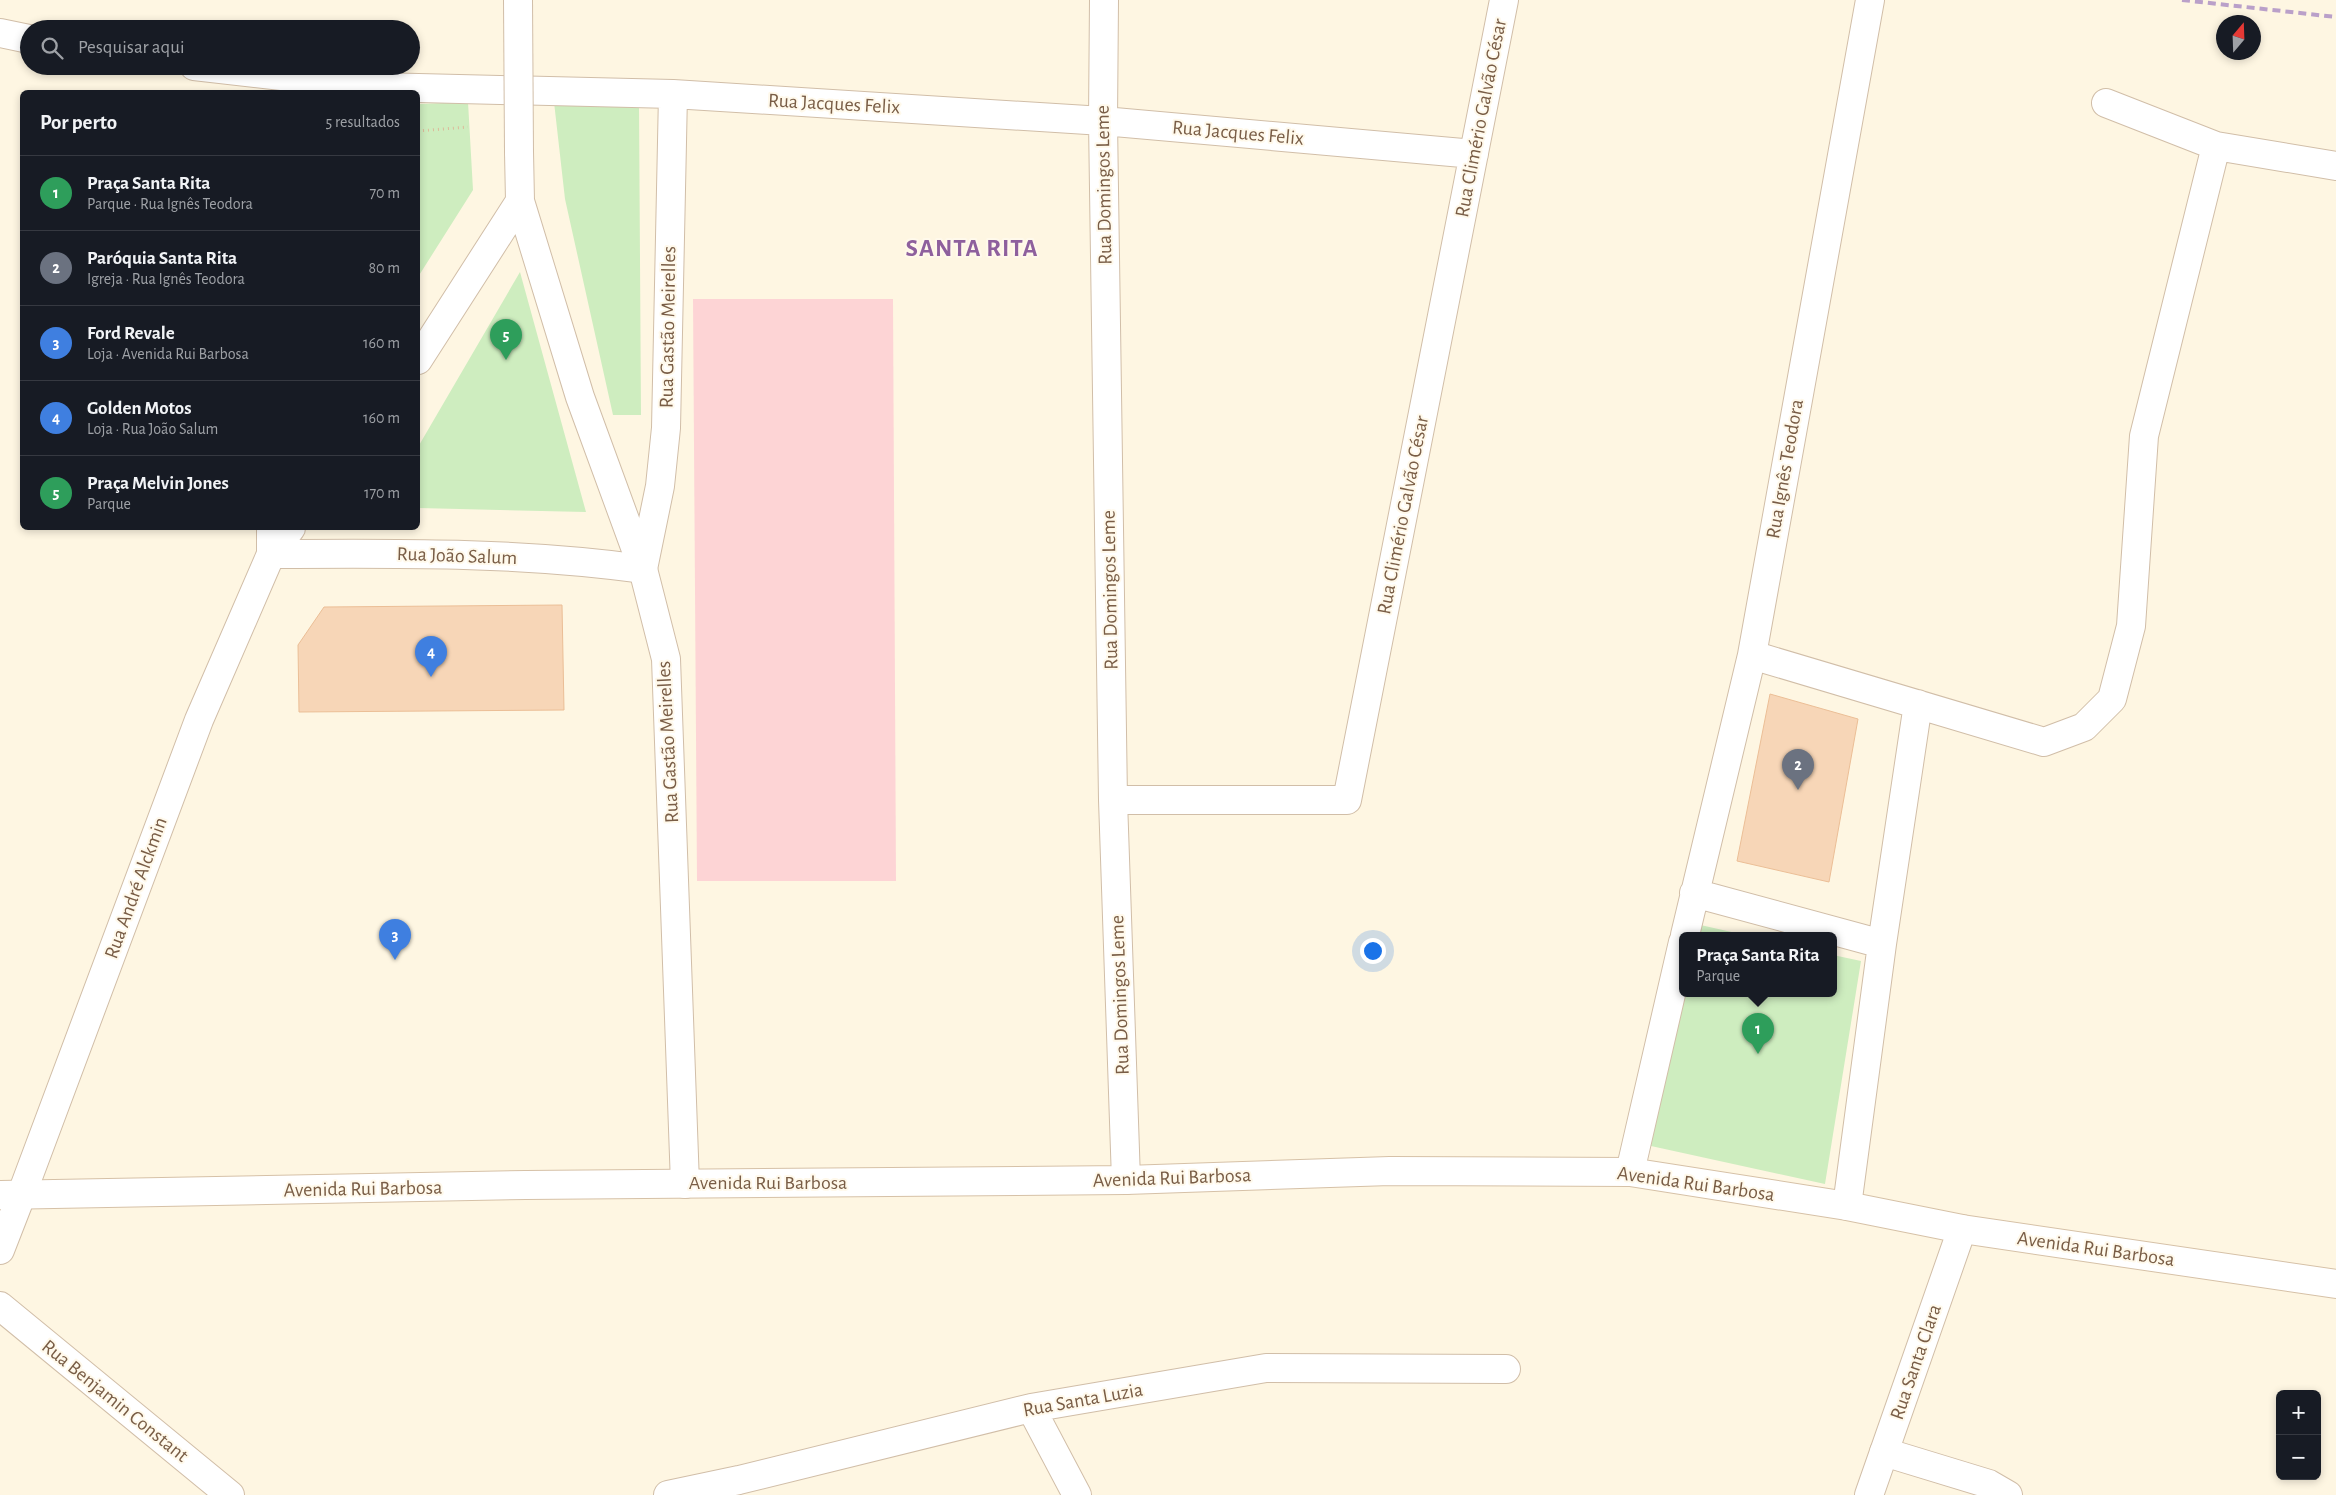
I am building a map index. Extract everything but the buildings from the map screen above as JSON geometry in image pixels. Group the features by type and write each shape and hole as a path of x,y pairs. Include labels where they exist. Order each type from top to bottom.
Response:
{"street":[{"path":"518,0 520,201 580,397 643,569"},
{"name":"Rua Domingos Leme","path":"1104,0 1102,121 1113,800 1126,1180"},
{"name":"Rua Climério Galvão César","path":"1113,800 1347,800 1504,0"},
{"name":"Rua Ignês Teodora","path":"1685,932 1752,655 1870,0"},
{"path":"0,33 20,37"},
{"name":"Rua Jacques Felix","path":"263,75 377,90"},
{"name":"Rua Jacques Felix","path":"420,91 673,94 1102,121 1474,154"},
{"name":"Rua Gastão Meirelles","path":"673,94 666,428 660,486 643,569 666,659 685,1184"},
{"path":"2106,103 2216,146 2336,166"},
{"path":"1752,655 2044,742 2084,727 2112,699 2131,626 2144,436 2216,146"},
{"path":"420,357 520,201"},
{"name":"Rua André Alckmin","path":"0,1250 10,1196 199,720 271,541 288,530"},
{"name":"Rua João Salum","path":"271,541 445,554 589,561 643,569"},
{"path":"1846,1206 1882,944 1918,704"},
{"path":"1694,892 1882,944"},
{"path":"1630,1172 1679,959"},
{"name":"Avenida Rui Barbosa","path":"10,1196 526,1185 1126,1180 1390,1171 1630,1172 1846,1206 1962,1229 2336,1284"},
{"name":"Rua Santa Clara","path":"1870,1495 1962,1229"},
{"name":"Rua Benjamin Constant","path":"0,1306 230,1495"},
{"name":"Rua Santa Luzia","path":"668,1495 743,1487 1032,1408 1266,1368 1506,1369"},
{"path":"1032,1408 1077,1495"},
{"path":"1884,1452 1989,1484 2008,1495"}],"shaded area":[{"path":"693,299 893,299 896,881 697,881"}],"green space":[{"path":"468,102 473,190 420,274 420,104"},
{"path":"554,102 639,105 641,415 613,415 565,199"},
{"path":"520,272 586,512 420,508 420,444"},
{"path":"1696,924 1732,932 1695,932"},
{"path":"1837,956 1861,961 1825,1184 1651,1146 1681,997 1837,997"}],"railway":[{"path":"2182,0 2336,17"}],"place":[{"name":"Praça Melvin Jones","path":"506,360"},
{"name":"Golden Motos","path":"431,677"},
{"name":"Paróquia Santa Rita","path":"1798,790"},
{"name":"Ford Revale","path":"395,960"},
{"name":"Praça Santa Rita","path":"1758,1054"}],"district":[{"name":"SANTA RITA","path":"972,248"}]}
